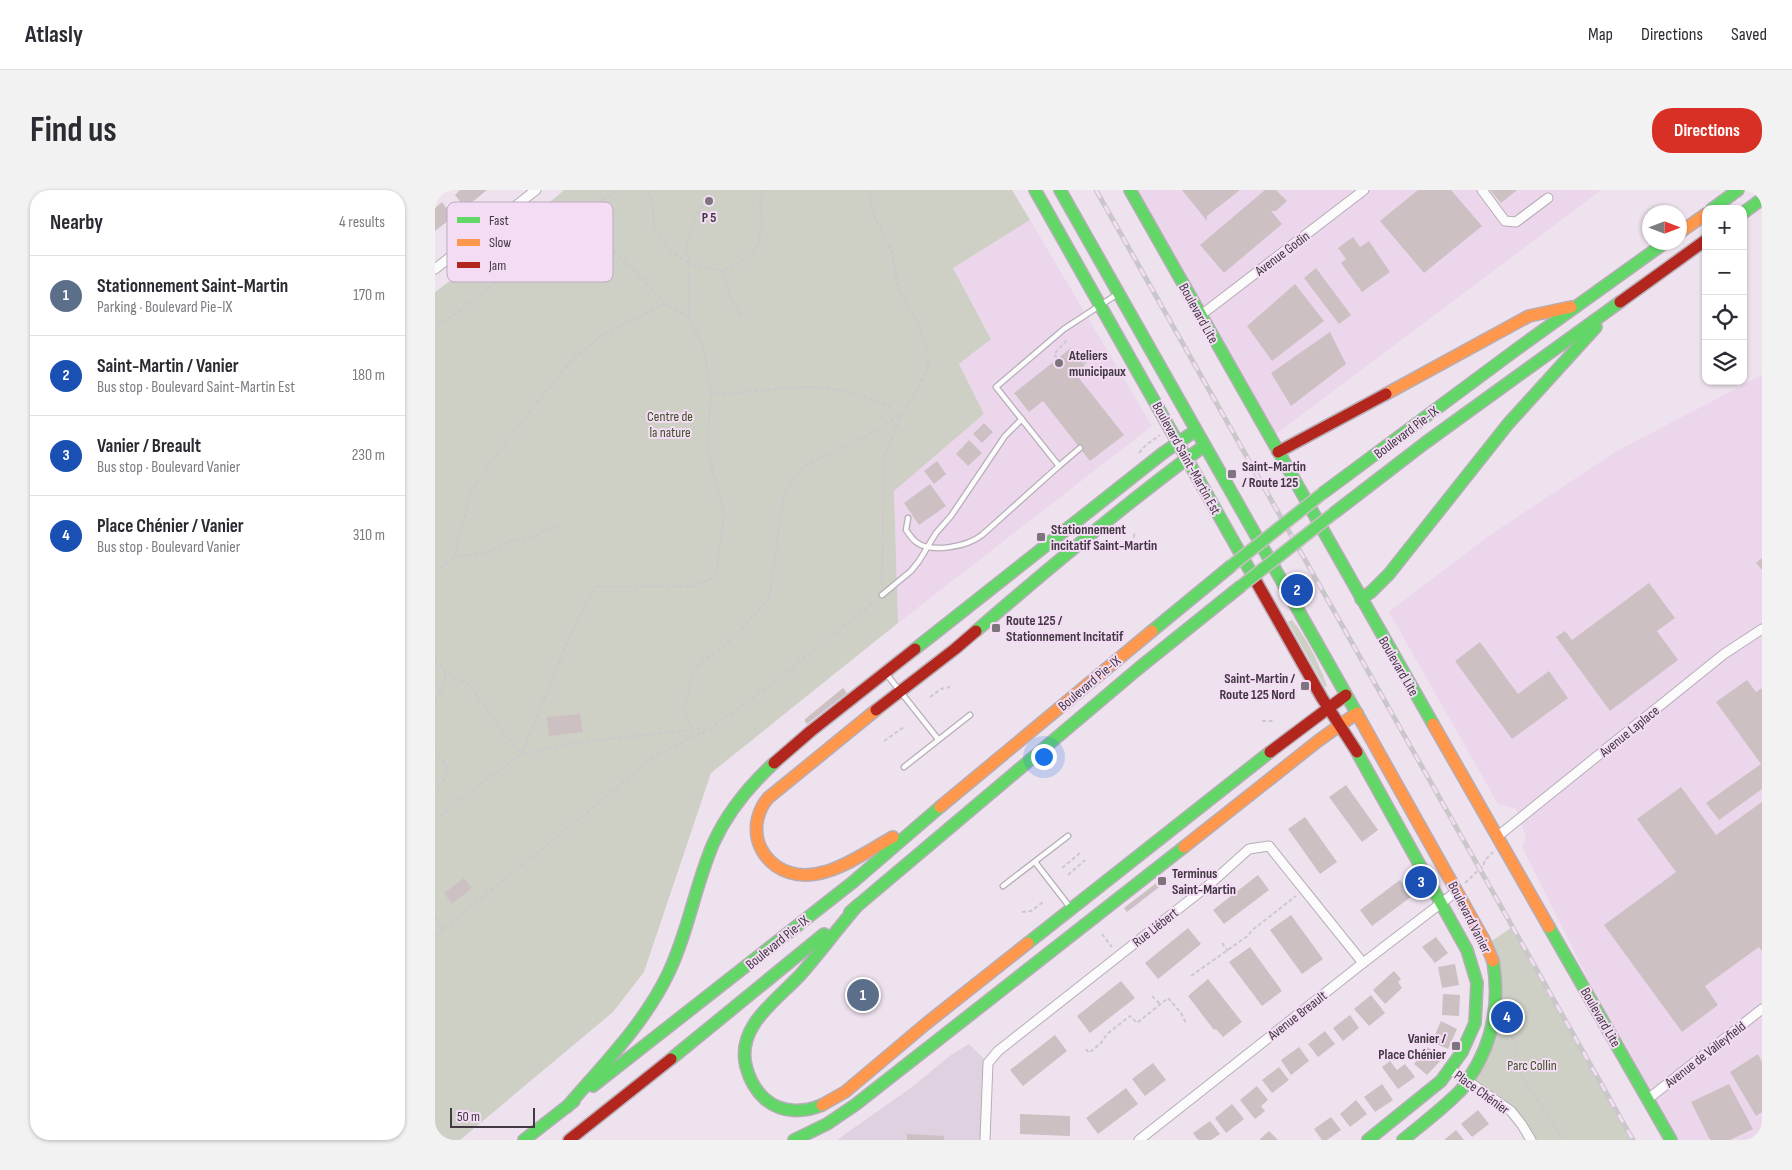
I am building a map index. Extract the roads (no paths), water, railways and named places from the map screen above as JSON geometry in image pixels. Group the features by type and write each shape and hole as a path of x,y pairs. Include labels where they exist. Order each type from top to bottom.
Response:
{"main road":[{"name":"Boulevard Saint-Martin Est","path":"1035,190 1328,707 1340,724"},
{"name":"Boulevard Saint-Martin Est","path":"1060,190 1357,713"},
{"name":"Boulevard Lite","path":"1129,190 1671,1140"},
{"path":"1717,205 1738,190"},
{"path":"1747,210 1762,200"},
{"path":"1687,227 1702,217"},
{"name":"Boulevard Pie-IX","path":"569,1140 752,994 1139,668 1241,586 1425,443 1702,243"},
{"name":"Boulevard Pie-IX","path":"524,1140 845,888 917,825 1231,566 1323,493 1517,349 1655,250"},
{"path":"1277,452 1529,316 1579,305"},
{"path":"1361,599 1389,574 1508,424 1616,305"},
{"path":"567,1107 641,1018 664,984 682,938 713,845 724,823 740,799 761,774 788,750 885,673 1195,430"},
{"path":"917,825 840,865 821,873 806,876 791,874 773,865 763,854 757,836 756,825 758,815 769,797 955,649 1055,562 1204,446"},
{"path":"858,905 790,986 759,1017 748,1034 745,1046 745,1060 751,1080 763,1096 778,1106 793,1110 808,1110 823,1105 837,1097 934,1018 1073,912 1328,707 1346,696"},
{"path":"794,1140 827,1124 850,1109 1082,922 1340,724 1357,713"},
{"name":"Boulevard Vanier","path":"1357,713 1461,887 1493,962 1496,986 1495,1014 1491,1035 1480,1062 1460,1092 1403,1140"},
{"name":"Boulevard Vanier","path":"1340,724 1353,744 1467,950 1477,982 1475,1023 1462,1052 1441,1081 1368,1140"}],"street":[{"path":"515,202 526,193 536,190"},
{"name":"Avenue Godin","path":"1201,315 1364,190"},
{"path":"1481,190 1505,221 1516,222 1547,198"},
{"path":"435,268 447,258"},
{"name":"Avenue Laplace","path":"1498,836 1724,654 1762,628"},
{"name":"Rue Liébert","path":"985,1140 988,1063 998,1051 1210,884 1249,849 1269,846 1363,963"},
{"name":"Avenue Breault","path":"1139,1140 1461,887"},
{"name":"Avenue de Valleyfield","path":"1647,1099 1762,1009"},
{"name":"Place Chénier","path":"1450,1069 1511,1111 1531,1140"}],"lane":[{"path":"1059,466 996,387 1064,329 1118,294"},
{"path":"882,595 911,571 919,561 1005,436 1022,420"},
{"path":"908,518 906,530 910,536 916,542 928,547 946,548 977,540 1080,448"},
{"path":"885,673 939,739"},
{"path":"904,767 970,714"},
{"path":"1003,886 1068,836"},
{"path":"1035,862 1073,912"}],"railway":[{"path":"1096,190 1633,1140"}],"place":[{"name":"P 5","path":"709,201"},
{"name":"Ateliers municipaux","path":"1059,363"},
{"name":"Saint-Martin / Route 125","path":"1232,474"},
{"name":"Stationnement incitatif Saint-Martin","path":"1041,537"},
{"name":"Saint-Martin / Vanier","path":"1297,590"},
{"name":"Route 125 / Stationnement Incitatif","path":"996,628"},
{"name":"Saint-Martin / Route 125 Nord","path":"1305,686"},
{"name":"Terminus Saint-Martin","path":"1162,881"},
{"name":"Vanier / Breault","path":"1421,882"},
{"name":"Stationnement Saint-Martin","path":"863,995"},
{"name":"Place Chénier / Vanier","path":"1507,1017"},
{"name":"Vanier / Place Chénier","path":"1456,1046"}],"park label":[{"name":"Centre de la nature","path":"670,424"},
{"name":"Parc Collin","path":"1532,1065"}]}
